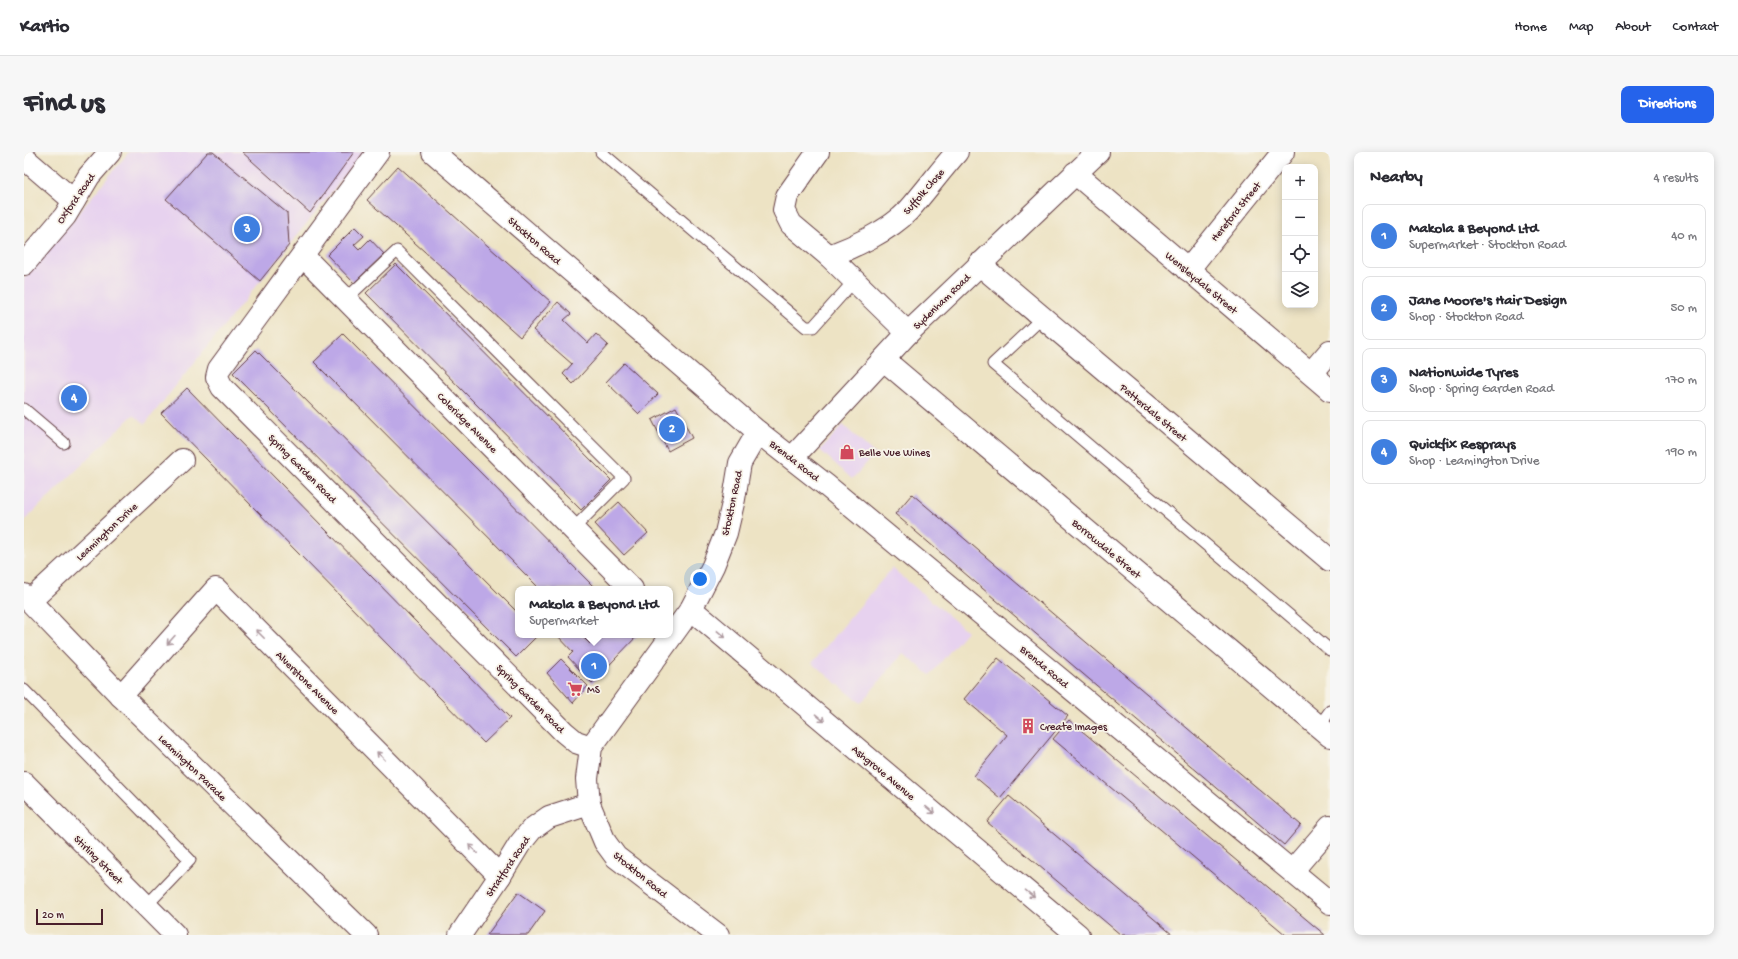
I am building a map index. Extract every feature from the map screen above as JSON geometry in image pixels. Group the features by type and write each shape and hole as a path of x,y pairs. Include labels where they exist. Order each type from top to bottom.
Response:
{"street":[{"name":"Oxford Road","path":"24,264 65,216 89,176 110,152"},
{"name":"Spring Garden Road","path":"378,152 219,369 217,377 222,386 564,732 576,742 591,747"},
{"name":"Stockton Road","path":"433,152 758,432 740,463 726,533 714,566 691,609 673,628"},
{"path":"818,152 787,196 784,210 791,224 829,256 908,333"},
{"name":"Sydenham Road","path":"793,457 908,333 1098,152"},
{"name":"Hereford Street","path":"1188,270 1283,152"},
{"name":"Suffolk Close","path":"829,256 843,251 878,233 907,212 955,154"},
{"path":"24,158 74,201"},
{"name":"Wensleydale Street","path":"1075,173 1330,390"},
{"name":"Coleridge Avenue","path":"303,256 629,586"},
{"name":"Patterdale Street","path":"979,264 1330,560"},
{"path":"1311,374 1330,351"},
{"name":"Borrowdale Street","path":"884,360 1326,724"},
{"name":"Brenda Road","path":"758,432 793,457 1330,903"},
{"name":"Leamington Drive","path":"27,598 182,460"},
{"name":"Alverstone Avenue","path":"121,696 216,589 500,876"},
{"name":"Leamington Parade","path":"27,598 121,696 366,935"},
{"name":"Ashgrove Avenue","path":"691,609 1078,935"},
{"name":"Stockton Road","path":"666,638 591,747 587,779 589,804 605,842 616,857 718,935"},
{"name":"Stirling Street","path":"24,783 175,935"},
{"name":"Stratford Road","path":"460,935 519,845 532,829 549,817 589,804"},
{"path":"1292,871 1330,827"}],"lane":[{"path":"601,152 806,327 813,327 854,281"},
{"path":"346,299 397,251 624,478 573,529"},
{"path":"1042,318 993,364 1330,650"},
{"path":"24,409 64,443"},
{"path":"24,690 190,860 146,906"}],"shaded area":[{"path":"129,152 364,152 145,424 133,415 24,521 24,279"},
{"name":"Belle Vue Wines","path":"843,425 875,454 852,479 820,450"},
{"path":"892,568 967,631 930,675 903,653 861,703 812,663"}],"building":[{"path":"208,152 213,152 287,213 289,245 260,281 166,199"},
{"path":"242,152 354,152 310,213"},
{"path":"398,166 551,302 520,337 367,200"},
{"path":"355,227 364,236 354,245 359,250 370,239 384,254 354,283 327,255"},
{"path":"396,264 611,480 581,510 366,293"},
{"path":"558,302 571,314 564,320 588,343 596,334 608,345 573,384 563,374 572,364 533,330"},
{"path":"343,334 593,586 537,586 314,362"},
{"path":"256,350 515,610 515,638 535,638 516,657 233,373"},
{"path":"624,363 658,394 639,414 606,382"},
{"path":"187,388 510,718 484,743 161,413"},
{"path":"676,407 692,438 668,451 652,420"},
{"path":"912,494 1301,825 1284,845 895,514"},
{"path":"619,502 648,533 624,555 595,524"},
{"path":"560,638 584,638 590,644 585,638 635,638 592,683 568,657 573,652"},
{"name":"Create Images","path":"998,658 1068,716 1000,798 974,776 1007,735 964,699"},
{"path":"561,659 588,686 573,703 547,673"},
{"path":"1069,720 1325,935 1286,935 1053,739"},
{"path":"1009,796 1173,935 1121,935 987,822"},
{"path":"518,892 545,911 528,935 487,935"}],"place":[{"name":"Nationwide Tyres","path":"247,229"},
{"name":"Quickfix Resprays","path":"74,398"},
{"name":"Jane Moore's Hair Design","path":"672,429"},
{"name":"Belle Vue Wines","path":"847,452"},
{"name":"Makola & Beyond Ltd","path":"594,666"},
{"name":"MS","path":"575,689"},
{"name":"Create Images","path":"1028,726"}]}
